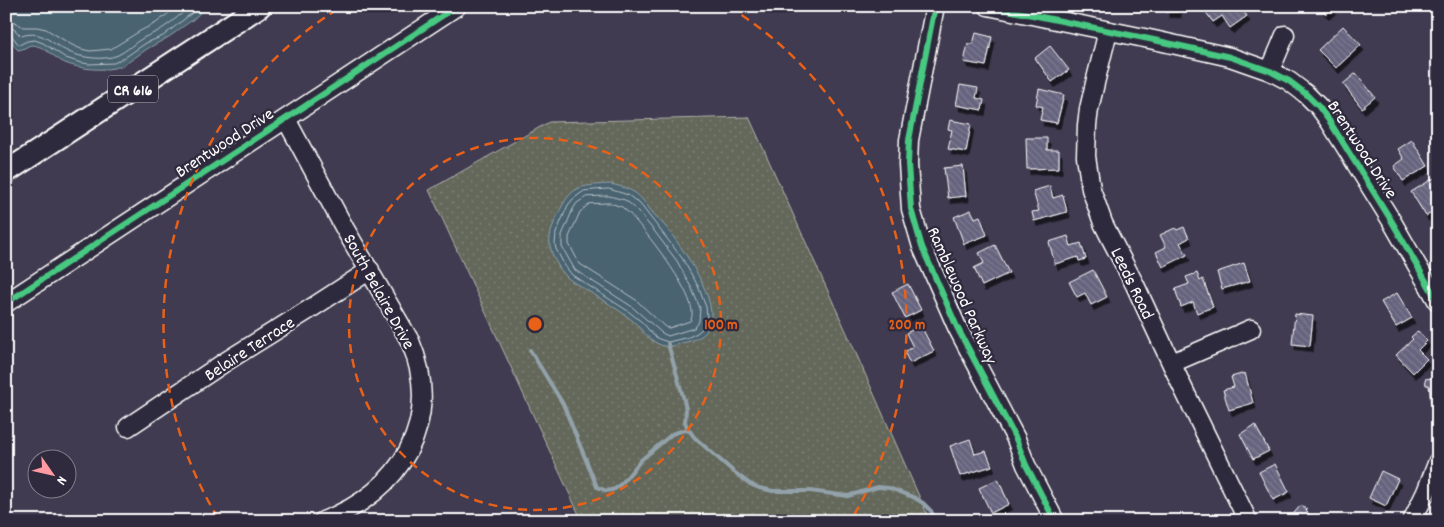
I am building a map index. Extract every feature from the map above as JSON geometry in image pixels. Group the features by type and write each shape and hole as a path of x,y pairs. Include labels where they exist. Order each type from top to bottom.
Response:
{"main road":[{"name":"CR 616","path":"6,172 260,6"}],"street":[{"name":"Brentwood Drive","path":"6,303 457,6"},
{"name":"Ramblewood Parkway","path":"935,6 909,140 911,209 922,247 957,327 1016,439 1026,465 1054,521"},
{"name":"Brentwood Drive","path":"988,6 1230,57 1270,71 1289,81 1306,94 1330,122 1391,220 1438,302"},
{"name":"Leeds Road","path":"1108,31 1089,109 1086,156 1091,189 1103,223 1248,521"},
{"path":"1270,71 1285,35"},
{"name":"South Belaire Drive","path":"286,119 345,229 403,326 417,356 422,388 419,422 407,453 399,467 388,480 361,503 323,521"},
{"name":"Belaire Terrace","path":"128,427 225,362 370,270"},
{"path":"1172,362 1251,329"},
{"path":"1412,521 1438,461"}],"shaded area":[{"path":"749,117 930,521 582,521 429,190 549,122"}],"water":[{"path":"6,6 203,6 202,10 192,20 128,62 115,68 100,69 85,68 65,63 45,49 36,46 31,45 18,50 6,37"},
{"path":"609,184 628,189 644,201 690,261 705,290 710,305 711,318 708,329 700,337 666,347 654,342 627,316 571,280 557,264 551,250 550,236 563,204 572,192 578,189 590,185"}],"building":[{"path":"1166,6 1178,6 1178,12 1166,12"},
{"path":"1211,6 1240,6 1247,16 1230,28 1222,16 1213,22 1205,11"},
{"path":"1319,6 1335,6 1326,14"},
{"path":"1343,26 1361,45 1336,68 1318,50"},
{"path":"976,33 992,37 986,66 964,62 968,44 973,44"},
{"path":"1050,46 1069,70 1052,82 1035,58"},
{"path":"1356,73 1375,97 1362,108 1343,84"},
{"path":"960,85 978,88 976,98 984,100 982,110 956,105"},
{"path":"1039,89 1064,95 1057,123 1040,120 1043,107 1036,105"},
{"path":"950,120 971,124 966,152 948,149 952,130 948,129"},
{"path":"1026,138 1047,138 1047,150 1059,150 1059,168 1027,169"},
{"path":"1412,140 1428,166 1403,181 1394,166 1404,159 1398,149"},
{"path":"963,166 966,196 948,198 944,168"},
{"path":"1434,178 1438,184 1438,193 1433,196 1438,204 1438,209 1426,216 1411,192"},
{"path":"1050,186 1053,198 1063,195 1067,212 1034,221 1032,212 1039,211 1033,191"},
{"path":"971,210 975,218 980,216 987,235 964,244 954,217"},
{"path":"1184,227 1189,238 1180,243 1187,255 1163,267 1156,252 1166,247 1160,235 1175,228 1177,230"},
{"path":"1068,236 1071,246 1081,243 1086,259 1079,261 1078,257 1055,264 1049,242"},
{"path":"995,245 1009,273 982,286 974,268 984,263 979,253"},
{"path":"1244,263 1250,281 1222,289 1217,272"},
{"path":"1093,270 1107,297 1091,305 1085,293 1077,297 1069,282"},
{"path":"1197,273 1200,281 1203,279 1213,307 1197,313 1193,302 1181,307 1175,289 1189,284 1186,277"},
{"path":"908,284 921,310 905,318 892,292"},
{"path":"1397,293 1412,318 1396,327 1381,302"},
{"path":"1295,314 1313,316 1310,346 1292,344"},
{"path":"921,326 934,351 910,363 904,352 913,347 906,333"},
{"path":"1418,331 1427,341 1418,350 1427,359 1413,373 1396,355 1413,339 1411,337"},
{"path":"1245,373 1253,403 1229,410 1223,390 1234,387 1231,377"},
{"path":"1438,377 1438,404 1431,404 1429,385 1426,385 1425,379"},
{"path":"1255,425 1269,451 1253,459 1240,434"},
{"path":"970,439 975,454 986,451 992,466 960,476 950,446"},
{"path":"1275,464 1289,492 1273,500 1259,472"},
{"path":"1381,471 1398,479 1386,506 1369,498"},
{"path":"998,479 1009,504 991,513 979,488"},
{"path":"1301,505 1307,510 1316,521 1288,520"},
{"path":"1015,516 1018,521 1005,521"}],"waterway":[{"path":"668,344 684,400 686,410 685,422 688,429 695,438 750,484 773,491 810,491 848,496 878,487 889,488 923,503 931,511 936,521"},
{"path":"530,350 563,404 597,487 607,491 615,489 641,460 672,434 684,430 690,431"}],"cycle path":[{"path":"6,303 457,6"},
{"path":"935,6 909,140 908,164 911,209 922,247 957,327 1016,439 1026,465 1055,521"},
{"path":"988,6 1230,57 1270,71 1289,81 1306,94 1330,122 1391,220 1438,302"}]}
